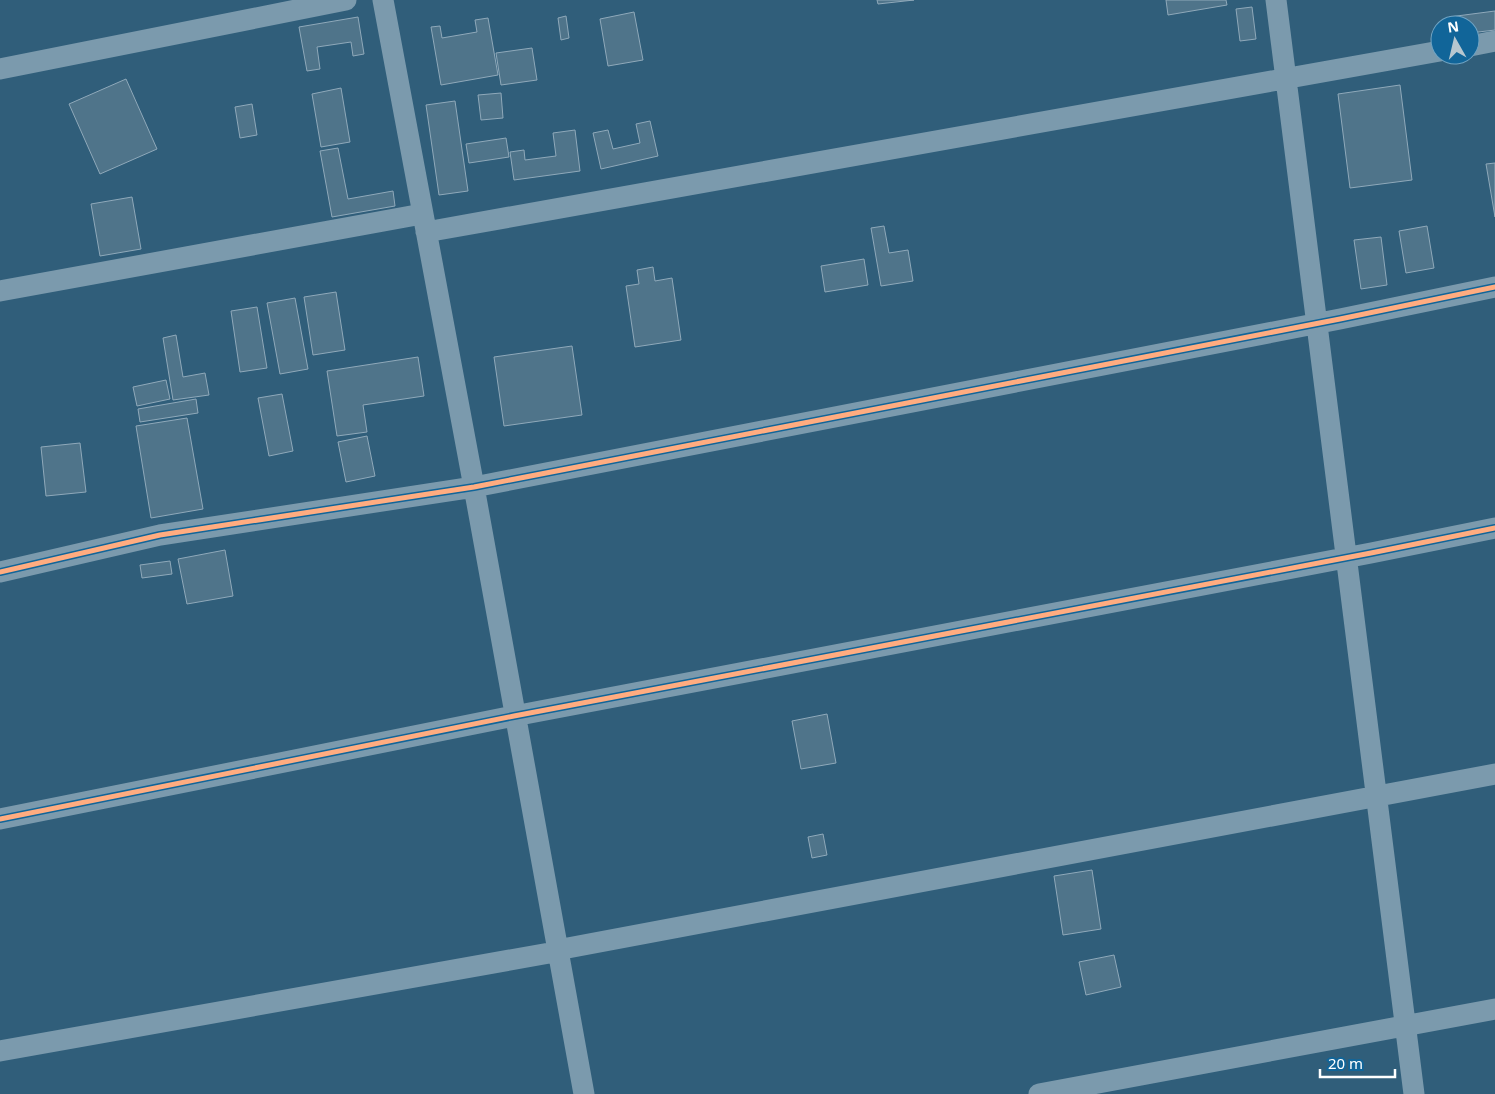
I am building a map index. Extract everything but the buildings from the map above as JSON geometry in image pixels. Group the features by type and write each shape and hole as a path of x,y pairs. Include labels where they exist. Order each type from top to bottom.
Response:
{"street":[{"path":"0,69 346,0"},
{"path":"383,0 584,1094"},
{"path":"1276,0 1414,1094"},
{"path":"1480,44 1495,41"},
{"path":"0,291 424,223 1430,53"},
{"path":"0,572 160,534 474,487 1340,319 1495,287"},
{"path":"0,819 514,716 1495,528"},
{"path":"0,1051 555,952 557,950 1495,774"},
{"path":"1039,1094 1495,1009"}],"cycle path":[{"path":"0,572 160,535 474,487 1340,319 1495,287"},
{"path":"0,819 514,716 1495,528"}]}
